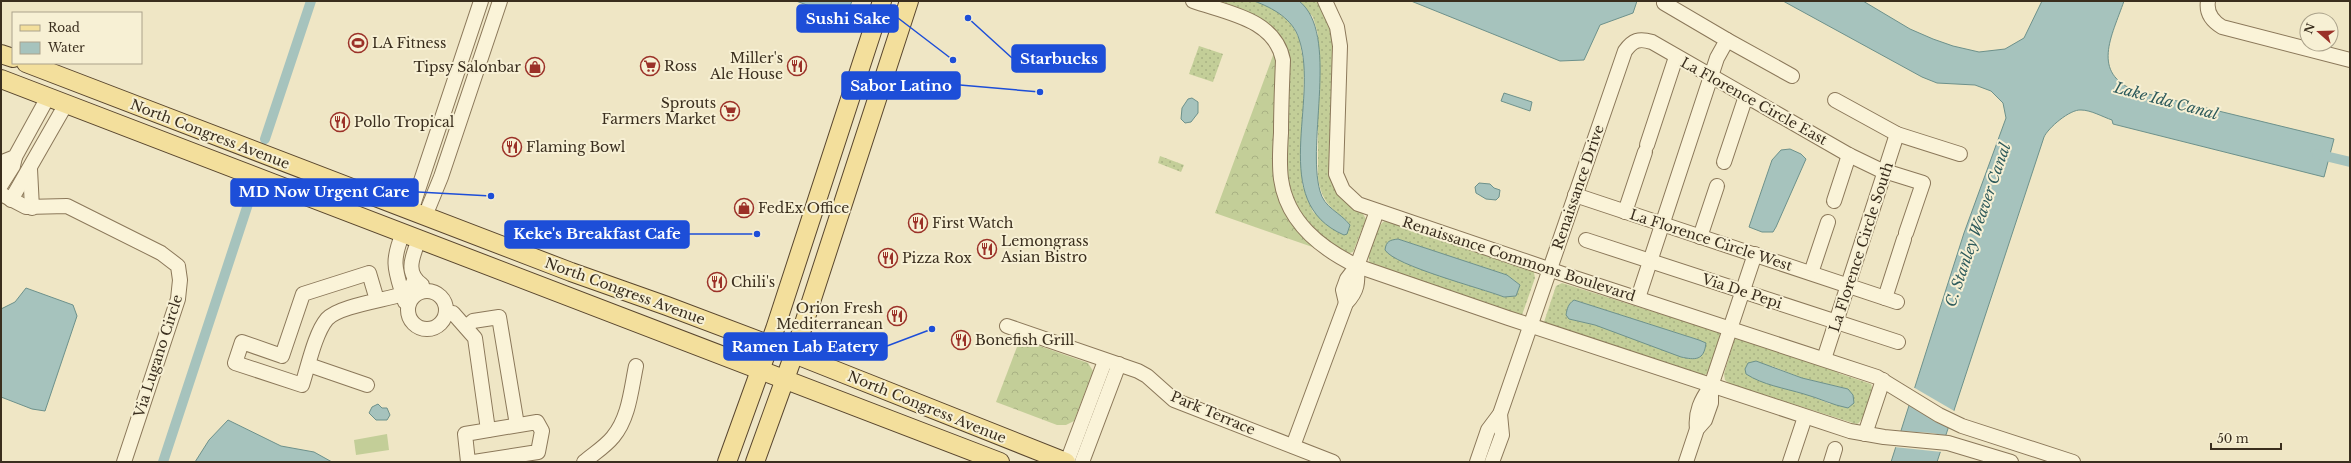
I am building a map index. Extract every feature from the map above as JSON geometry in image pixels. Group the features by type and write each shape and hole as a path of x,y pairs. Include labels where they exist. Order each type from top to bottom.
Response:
{"main road":[{"path":"727,462 769,345 882,1"},
{"path":"755,462 794,354 909,1"},
{"path":"1,54 12,58"},
{"name":"North Congress Avenue","path":"28,64 455,228 794,354 1067,462"},
{"path":"9,82 51,73"},
{"name":"North Congress Avenue","path":"9,82 1000,462"},
{"path":"48,97 80,84"},
{"path":"855,87 869,127"},
{"path":"376,223 418,213"},
{"path":"411,236 455,228"}],"street":[{"path":"418,213 481,1"},
{"path":"418,213 439,184 500,1"},
{"path":"1194,1 1256,23 1268,30 1278,43 1282,60 1280,169 1286,201 1296,220 1315,240 1340,258 1357,266 1711,386 1850,431 1884,437 1931,440 1956,444 2011,462"},
{"path":"2208,1 2208,12 2211,18 2222,28 2350,60"},
{"name":"Renaissance Commons Boulevard","path":"1328,2 1337,28 1340,46 1336,174 1338,182 1347,195 1358,204 1551,270 1638,298 1731,325 1883,380 1900,389 1939,415 2034,456 2073,462"},
{"path":"1664,3 1792,76"},
{"name":"La Florence Circle East","path":"1625,51 1632,41 1640,39 1652,42 1849,155 1886,171 1923,183 1905,236 1891,300"},
{"path":"1638,298 1717,58 1727,40"},
{"name":"Renaissance Drive","path":"1477,462 1488,430 1500,414 1551,270 1575,195 1625,51"},
{"path":"1626,212 1676,57"},
{"path":"1724,162 1746,96"},
{"path":"1,185 13,166 15,157 48,97"},
{"path":"1835,100 1897,134 1960,154"},
{"name":"Via Lugano Circle","path":"32,208 29,166 66,104"},
{"name":"La Florence Circle South","path":"1824,359 1897,134"},
{"path":"1834,201 1849,155"},
{"path":"1,167 5,161 15,157"},
{"name":"Via Lugano Circle","path":"30,169 6,197 32,208 67,206 161,253 178,266 180,280 178,299 124,462"},
{"path":"1700,237 1717,186"},
{"name":"La Florence Circle West","path":"1575,195 1891,300"},
{"path":"1293,446 1346,303 1343,290 1347,279 1357,266 1377,211"},
{"path":"1811,273 1828,222"},
{"path":"411,236 410,262 415,279 436,294 457,306 470,324 475,338 488,430"},
{"path":"411,236 394,258 408,310 412,321 416,326 428,329 439,325 446,314 446,308 436,294"},
{"name":"Via De Pepi","path":"1586,240 1898,342"},
{"path":"1686,462 1697,429 1696,417 1701,400 1711,386 1754,254"},
{"path":"275,376 303,294 369,273 377,300"},
{"path":"282,356 242,342 235,363 302,385 326,320 337,312 377,300 382,293 410,289 415,279"},
{"path":"408,310 409,304 415,295 436,294"},
{"path":"446,314 453,314 470,324 499,317 517,425"},
{"name":"Park Terrace","path":"1007,326 1105,361 1119,364 1147,376 1174,400 1333,462"},
{"path":"1067,462 1105,361"},
{"path":"1082,462 1119,364"},
{"path":"309,365 367,385"},
{"path":"584,462 612,438 620,426 627,408 636,366"},
{"path":"1865,434 1883,380"},
{"name":"Renaissance Drive","path":"1492,462 1502,435 1500,414"},
{"path":"1790,462 1805,416"},
{"path":"468,462 465,434 537,422 542,430 538,452 474,462"}],"green space":[{"path":"1211,1 1254,1 1279,12 1292,25 1299,39 1304,65 1302,184 1313,212 1339,233 1348,222 1327,203 1321,192 1318,177 1318,34 1313,17 1299,1 1318,1 1328,19 1333,41 1329,158 1366,219 1353,252 1346,254 1327,243 1300,217 1286,180 1285,45 1278,35 1262,21"},
{"path":"1199,46 1223,54 1213,82 1189,74"},
{"path":"1275,50 1276,173 1321,250 1215,213"},
{"path":"1160,156 1184,165 1181,172 1158,163"},
{"path":"1385,221 1536,272 1534,273 1535,278 1522,315 1370,263 1370,247 1375,233","holes":["1398,239 1507,275 1520,285 1516,296 1504,297 1407,264"]},
{"path":"1562,283 1721,333 1708,373 1703,376 1545,324 1544,322 1556,286","holes":["1574,300 1699,340 1595,325 1569,319"]},
{"path":"1735,337 1834,369 1838,373 1871,384 1872,388 1866,412 1857,424 1730,384 1725,380 1724,374","holes":["1772,366 1802,378 1849,389 1830,404 1806,394 1770,384"]},
{"path":"1020,339 1088,363 1093,371 1074,421 1066,425 1057,425 996,402"},
{"path":"387,434 389,450 356,455 354,440"}],"water":[{"path":"796,1 852,1 846,16 840,17"},
{"path":"1254,1 1299,1 1311,16 1318,37 1320,62 1317,170 1320,191 1325,202 1350,225 1347,234 1344,235 1321,220 1307,199 1301,175 1300,148 1304,91 1304,64 1299,39 1296,32 1287,20 1275,11"},
{"path":"1411,1 1637,1 1633,13 1600,25 1584,60 1560,61"},
{"name":"C. Stanley Weaver Canal","path":"1783,1 1863,1 1910,29 1953,46 1979,52 2005,49 2024,38 2042,1 2124,1 2114,27 2108,52 2109,64 2113,74 2122,83 2136,91 2334,139 2324,177 2113,124 2112,120 2089,111 2076,111 2066,116 2055,124 2044,137 1937,462 1891,462 1964,233 2006,118 2003,103 1991,91 1975,85 1937,83 1922,77"},
{"path":"1504,93 1532,102 1530,111 1501,101"},
{"path":"1192,98 1198,102 1198,113 1191,122 1185,123 1181,119 1182,108 1188,99"},
{"path":"1790,149 1801,154 1806,159 1776,227 1773,232 1762,232 1749,227 1772,160 1781,150"},
{"path":"1479,183 1490,184 1494,188 1500,190 1499,197 1496,200 1486,199 1476,193 1475,187"},
{"path":"1398,239 1507,275 1520,285 1516,296 1504,297 1421,270 1405,263 1392,256 1385,250 1386,245 1389,242"},
{"path":"26,288 73,305 77,316 45,411 32,409 1,397 1,309 15,302"},
{"path":"1574,300 1699,340 1706,343 1705,349 1701,356 1695,359 1681,357 1595,325 1569,319 1566,315 1567,311 1569,305"},
{"path":"1756,361 1802,378 1848,389 1853,395 1854,403 1848,408 1842,407 1759,381 1746,374 1745,369 1748,363"},
{"path":"378,404 382,408 387,408 390,415 387,420 376,420 369,413 372,407"},
{"path":"228,420 281,446 314,452 332,462 195,462 209,440"}],"pier":[{"path":"1913,387 1956,412 1950,428 1936,422 1908,403"},
{"path":"1899,431 1932,433 1948,436 1942,452 1894,447"}],"waterway":[{"path":"265,139 311,1"},
{"name":"Lake Ida Canal","path":"2317,154 2350,162"},
{"path":"163,462 253,189"}],"place":[{"name":"Starbucks","path":"968,18"},
{"name":"LA Fitness","path":"358,43"},
{"name":"Sushi Sake","path":"953,60"},
{"name":"Ross","path":"650,66"},
{"name":"Miller's Ale House","path":"797,66"},
{"name":"Tipsy Salonbar","path":"535,67"},
{"name":"Sabor Latino","path":"1040,92"},
{"name":"Sprouts Farmers Market","path":"730,111"},
{"name":"Pollo Tropical","path":"340,122"},
{"name":"Flaming Bowl","path":"512,147"},
{"name":"MD Now Urgent Care","path":"491,196"},
{"name":"FedEx Office","path":"744,208"},
{"name":"First Watch","path":"918,223"},
{"name":"Keke's Breakfast Cafe","path":"757,234"},
{"name":"Lemongrass Asian Bistro","path":"987,249"},
{"name":"Pizza Rox","path":"888,258"},
{"name":"Chili's","path":"717,282"},
{"name":"Orion Fresh Mediterranean","path":"897,316"},
{"name":"Ramen Lab Eatery","path":"932,329"},
{"name":"Bonefish Grill","path":"961,340"}]}
